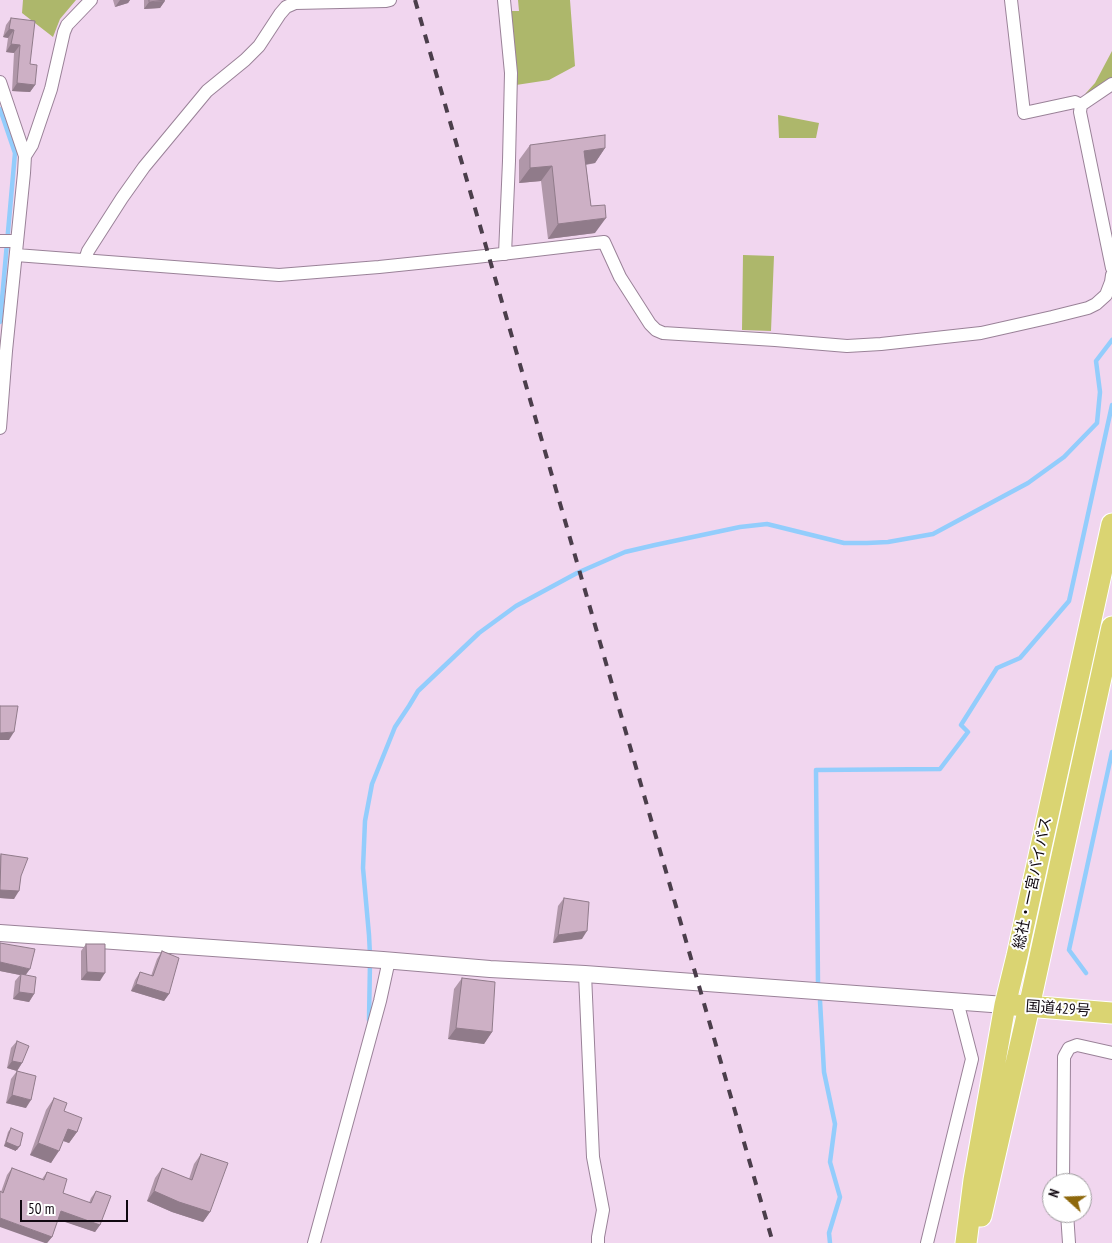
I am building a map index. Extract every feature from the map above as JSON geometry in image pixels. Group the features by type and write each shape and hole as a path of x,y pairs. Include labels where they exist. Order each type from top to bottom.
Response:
{"highway":[{"name":"総社・一宮バイパス","path":"966,1243 974,1180 1005,1005 1112,524"},
{"name":"総社・一宮バイパス","path":"975,1243 1030,1007 1112,627"},
{"name":"国道429号","path":"1005,1005 1112,1013"}],"street":[{"path":"25,156 32,145 51,89 64,32 67,25 91,0"},
{"path":"85,260 88,252 122,198 144,167 207,91 259,46 286,7 295,3 390,0"},
{"path":"504,0 511,73 505,254"},
{"path":"1010,0 1024,113 1075,102 1081,105"},
{"path":"0,82 25,156 24,173 7,241 16,255 0,428"},
{"path":"1112,84 1081,105 1080,112 1112,268"},
{"path":"16,255 278,274 389,266 604,242 620,277 650,324 656,330 663,333 846,346 980,333 1052,318 1096,304 1106,295 1112,275"},
{"path":"0,933 1005,1005"},
{"path":"314,1243 378,1010 386,960"},
{"path":"585,974 593,1157 603,1210 598,1243"},
{"path":"927,1243 972,1059 956,1001"},
{"path":"1063,1173 1064,1057 1069,1048 1077,1045 1112,1053"},
{"path":"1068,1223 1069,1243"}],"green space":[{"path":"23,0 76,0 60,19 53,37 22,13"},
{"path":"518,0 570,0 575,66 549,80 516,85 511,11 519,11"},
{"path":"1112,51 1112,78 1095,90 1085,94 1095,83"},
{"path":"778,115 819,123 816,138 779,138"},
{"path":"743,255 774,256 771,331 742,330"}],"building":[{"path":"149,0 165,0 149,2"},
{"path":"11,18 35,21 30,64 37,65 35,85 17,83 20,45 11,44 14,30 9,29"},
{"path":"605,135 605,148 584,151 591,206 605,205 606,218 558,224 552,166 530,168 530,145"},
{"path":"0,706 18,706 14,732 0,733"},
{"path":"1,854 28,858 21,876 19,891 0,890"},
{"path":"564,898 589,902 587,931 558,935"},
{"path":"0,943 35,949 30,969 0,962"},
{"path":"86,944 105,944 105,973 87,972"},
{"path":"162,951 179,958 169,994 136,984 140,972 153,976"},
{"path":"21,974 36,977 34,994 19,992"},
{"path":"462,978 495,982 492,1032 456,1028"},
{"path":"17,1041 29,1046 22,1063 12,1061"},
{"path":"17,1071 36,1076 31,1100 12,1095"},
{"path":"54,1098 67,1103 64,1111 82,1118 77,1132 68,1129 59,1151 38,1143"},
{"path":"11,1128 23,1133 20,1146 18,1147 6,1142"},
{"path":"201,1154 228,1163 210,1212 179,1202 154,1191 162,1168 192,1180"},
{"path":"12,1168 44,1180 47,1172 67,1179 63,1193 91,1203 96,1191 111,1196 100,1225 61,1211 52,1237 0,1218 0,1191 3,1193"}],"waterway":[{"path":"0,109 15,153 0,322"},
{"path":"370,955 363,868 365,821 372,784 395,727 418,691 479,633 516,606 577,573 625,552 655,545 740,527 767,524 844,543 888,542 933,534 1028,483 1064,457 1097,423 1100,392 1096,361 1112,340"},
{"path":"818,984 816,770 940,769 968,732 961,725 997,668 1020,658 1069,601 1112,405"},
{"path":"1086,973 1069,950 1112,752"},
{"path":"369,1020 370,962"},
{"path":"820,1001 824,1072 835,1124 830,1162 840,1197 829,1233 830,1243"}],"railway":[{"path":"415,0 773,1243"}]}
